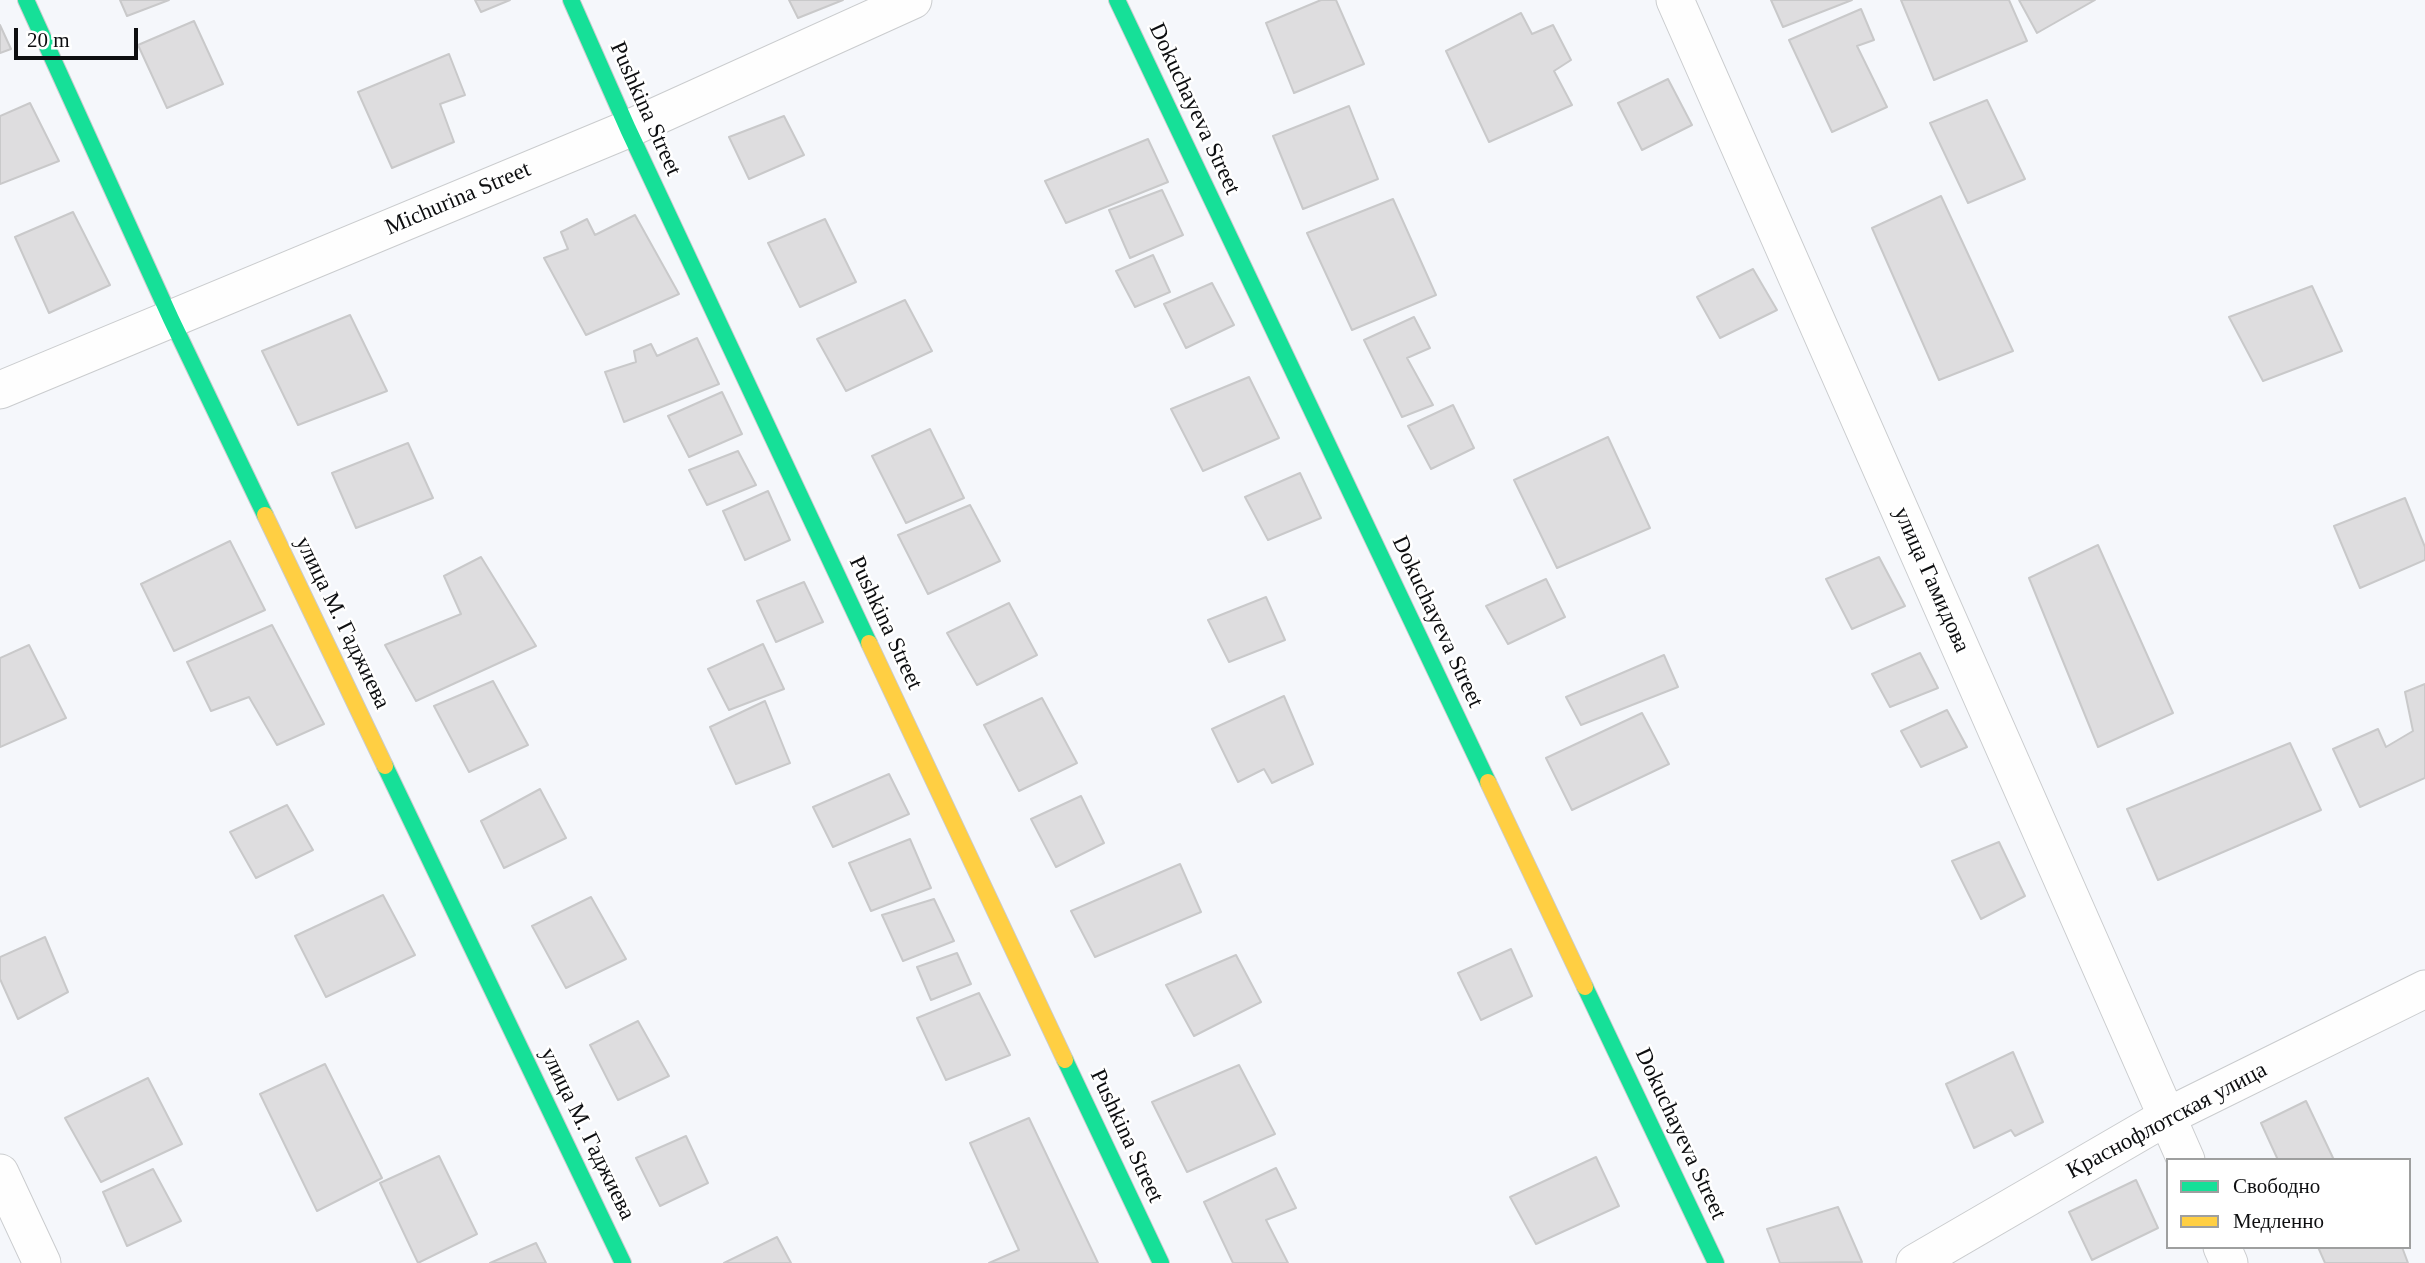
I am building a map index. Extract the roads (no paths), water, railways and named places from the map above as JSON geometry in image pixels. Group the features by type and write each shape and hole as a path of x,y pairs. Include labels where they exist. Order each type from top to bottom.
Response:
{"street":[{"name":"улица М. Гаджиева","path":"26,0 171,319 623,1263"},
{"name":"Pushkina Street","path":"571,0 628,129 1161,1263"},
{"name":"Michurina Street","path":"0,390 628,129 913,0"},
{"name":"Dokuchayeva Street","path":"1117,0 1716,1263"},
{"name":"улица Гамидова","path":"1675,0 2185,1158"},
{"name":"Краснофлотская улица","path":"1914,1263 2168,1116 2425,989"},
{"path":"0,1173 42,1263"}]}
